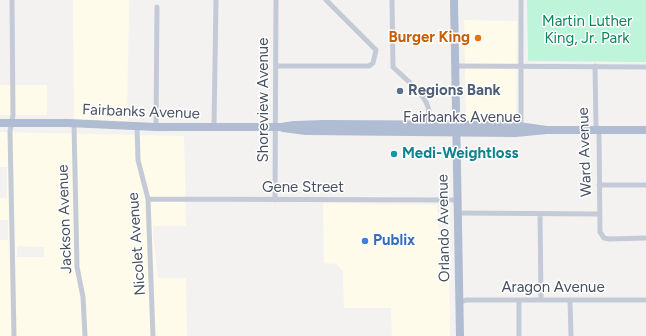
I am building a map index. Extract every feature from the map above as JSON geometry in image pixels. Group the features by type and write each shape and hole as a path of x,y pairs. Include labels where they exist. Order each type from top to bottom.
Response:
{"main road":[{"name":"Orlando Avenue","path":"454,0 460,336"},
{"name":"Fairbanks Avenue","path":"0,123 156,127 279,127 324,124 426,124 457,129 515,133 547,130 646,130"},
{"name":"Fairbanks Avenue","path":"279,127 300,131 457,129 522,126 547,130"}],"street":[{"path":"12,0 14,336"},
{"path":"214,127 216,0"},
{"name":"Shoreview Avenue","path":"275,200 279,127 276,66 276,0"},
{"path":"276,66 369,66 375,60 376,50 326,0"},
{"path":"392,0 393,67 427,102 430,115 426,124"},
{"path":"521,0 522,126"},
{"path":"156,127 157,7"},
{"path":"456,66 646,67"},
{"name":"Ward Avenue","path":"595,66 597,130 599,134 599,230 601,236 609,239 646,238"},
{"name":"Jackson Avenue","path":"74,124 77,267 83,297 85,336"},
{"name":"Nicolet Avenue","path":"137,126 138,160 148,199 154,336"},
{"path":"599,185 646,185"},
{"name":"Gene Street","path":"148,199 458,200"},
{"path":"458,213 599,214"},
{"path":"540,214 541,300"},
{"name":"Aragon Avenue","path":"459,302 467,300 646,300"},
{"path":"519,300 519,336"},
{"path":"570,300 571,336"}],"shaded area":[{"path":"73,0 129,0 127,121 74,119"},
{"path":"464,20 517,21 516,119 468,120 466,118"},
{"path":"0,85 47,85 47,115 0,115"},
{"path":"0,132 184,136 186,226 153,226 153,235 158,278 186,278 187,336 0,336 0,240 8,240 8,220 0,220 0,198 7,198 7,167 0,167","holes":["17,246 44,247 44,257 17,257"]},
{"path":"323,203 437,205 440,238 444,256 449,256 450,336 392,336 391,308 344,308 343,271 336,264 324,263"}],"green space":[{"name":"Martin Luther King, Jr. Park","path":"527,0 646,0 646,62 528,61"}],"place":[{"name":"Burger King","path":"478,38"},
{"name":"Regions Bank","path":"400,91"},
{"name":"Medi-Weightloss","path":"394,154"},
{"name":"Publix","path":"365,241"}]}
